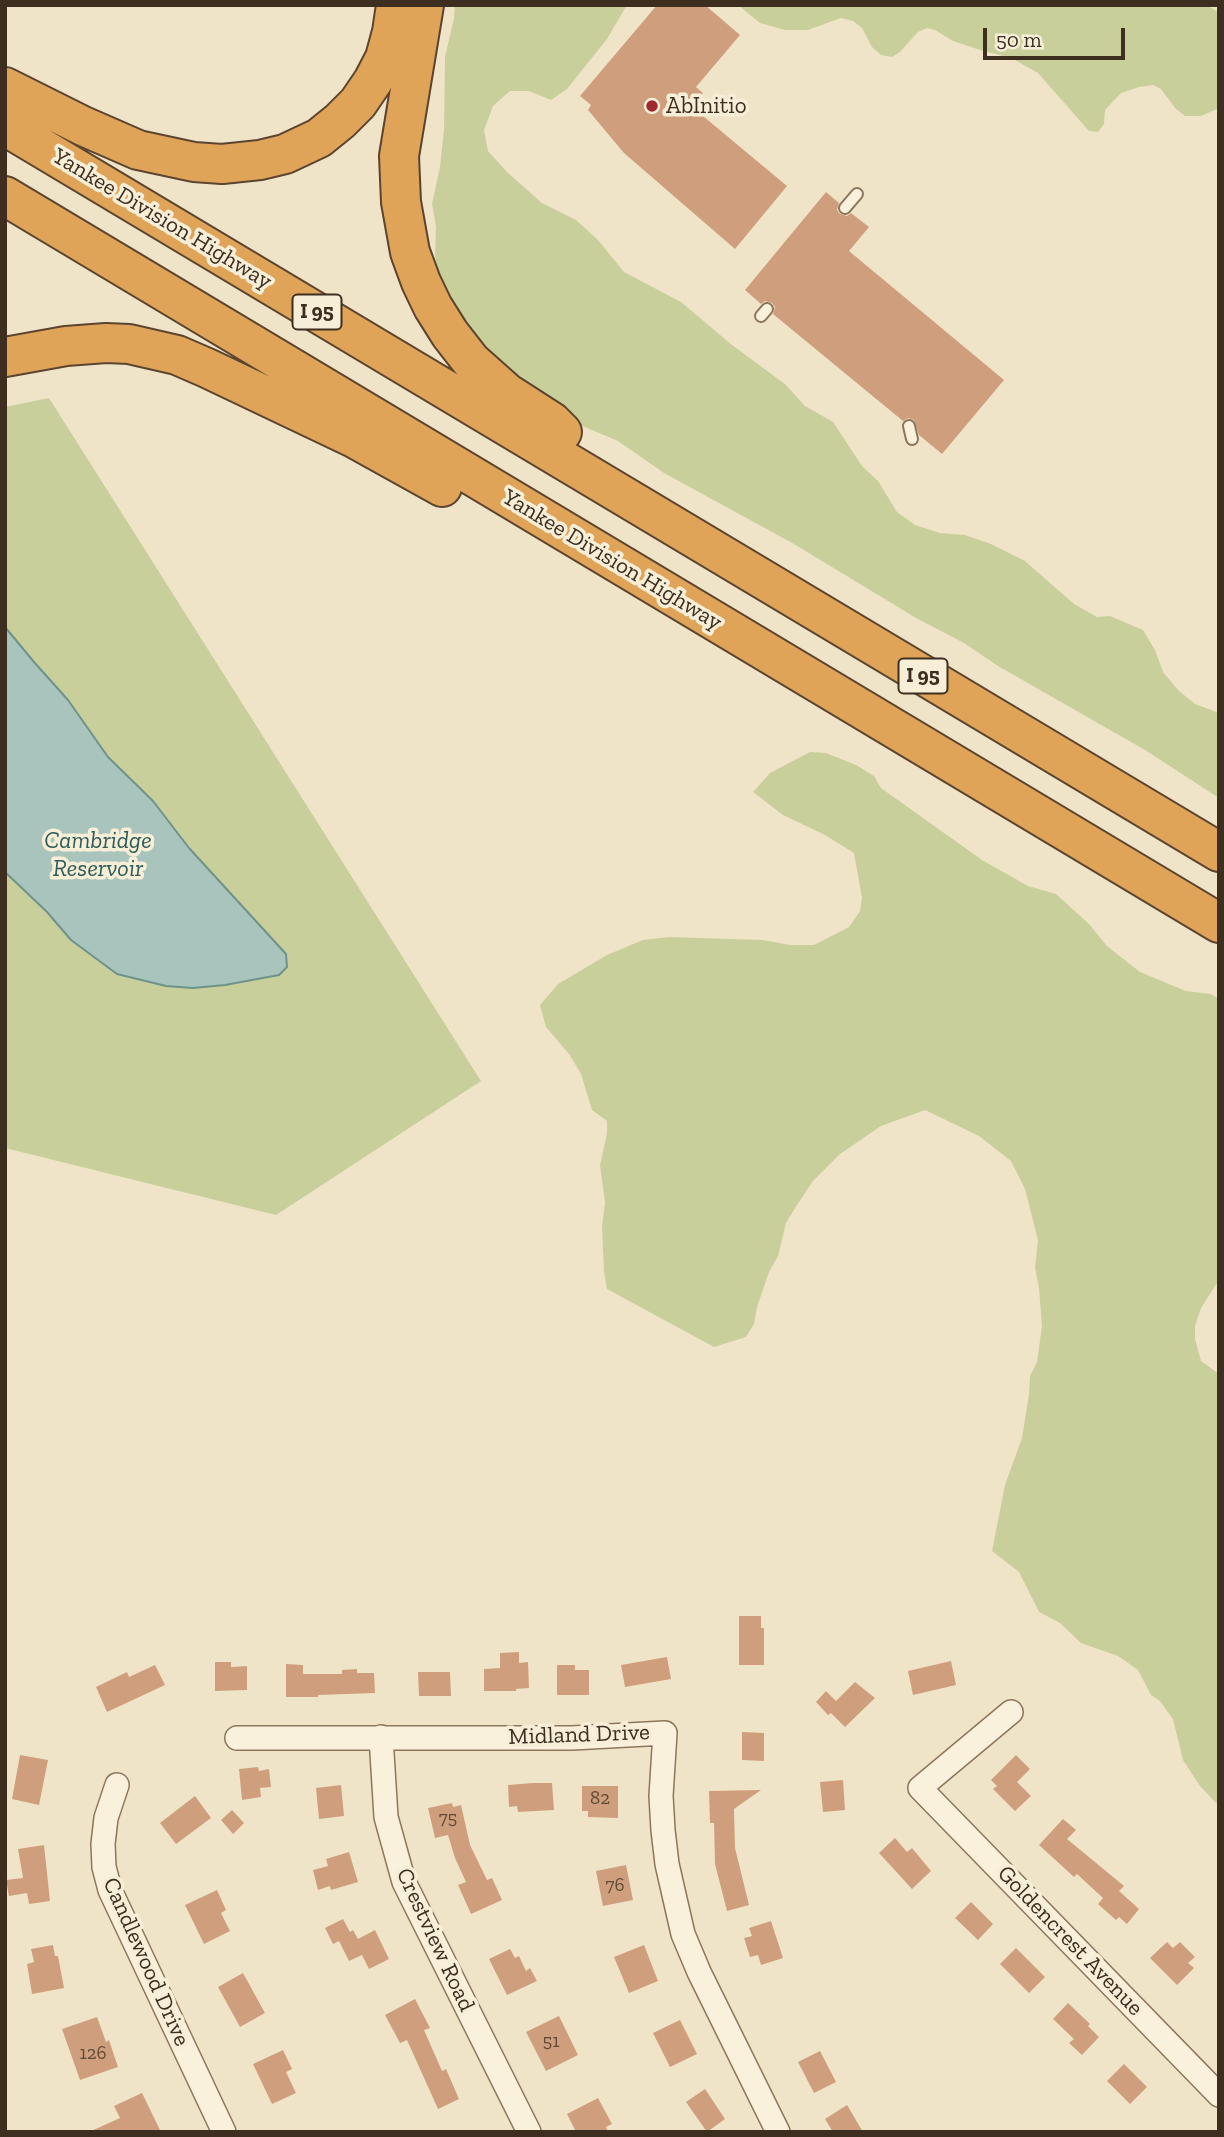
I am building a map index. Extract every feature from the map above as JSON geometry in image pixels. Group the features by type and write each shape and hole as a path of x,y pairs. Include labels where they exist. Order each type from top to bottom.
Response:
{"highway":[{"path":"5,87 94,132 138,150 194,162 222,164 260,160 285,154 319,138 358,103 384,58 396,5"},
{"path":"424,5 405,111 399,171 406,236 421,282 441,321 477,367 507,393 552,422 628,498"},
{"name":"Yankee Division Highway","path":"5,126 1219,852"},
{"name":"Yankee Division Highway","path":"5,196 1219,923"},
{"path":"5,358 66,345 106,343 129,344 177,355 352,437 439,486 533,512"}],"street":[{"name":"Goldencrest Avenue","path":"1011,1712 920,1788 1219,2095"},
{"name":"Midland Drive","path":"237,1738 572,1738 665,1732 661,1796 663,1830 667,1864 683,1934 778,2132"},
{"name":"Crestview Road","path":"381,1737 386,1817 404,1882 529,2132"},
{"name":"Candlewood Drive","path":"117,1785 106,1818 103,1843 104,1867 110,1890 223,2132"}],"lane":[{"path":"845,208 857,194"},
{"path":"909,426 912,439"}],"green space":[{"path":"455,5 627,5 607,39 567,89 551,100 529,91 510,91 493,106 484,130 488,151 542,203 576,220 598,240 624,272 681,302 732,345 785,384 805,406 833,422 862,466 878,481 897,512 915,525 940,533 965,535 991,544 1025,561 1074,604 1097,617 1110,616 1143,630 1155,650 1163,672 1179,691 1195,704 1219,713 1219,798 1145,750 998,666 964,643 916,618 794,544 664,473 618,441 580,425 545,405 472,338 441,285 435,256 436,227 432,204 444,129 445,57"},
{"path":"738,5 1207,5 1219,13 1219,108 1201,116 1185,116 1175,108 1161,89 1153,85 1139,87 1121,93 1105,110 1104,124 1098,132 1089,131 1038,73 1011,58 953,41 935,30 927,28 918,32 892,57 881,55 872,47 862,28 853,21 841,18 808,30 785,30 760,23"},
{"path":"49,398 481,1081 276,1215 5,1148 5,872 47,912 71,940 147,980 166,986 225,985 279,975 287,967 285,954 189,848 153,801 108,757 68,700 5,627 5,407"},
{"path":"810,752 826,753 856,765 874,776 881,788 982,860 1028,886 1056,894 1089,924 1107,946 1140,972 1186,991 1211,994 1219,999 1219,1280 1201,1308 1195,1326 1195,1339 1201,1361 1219,1374 1219,1806 1200,1786 1183,1760 1173,1719 1160,1701 1151,1695 1138,1670 1118,1656 1081,1643 1060,1623 1039,1612 1019,1572 992,1551 1005,1485 1022,1438 1030,1376 1037,1362 1042,1326 1035,1268 1038,1240 1025,1189 1011,1161 979,1136 925,1110 881,1126 840,1154 813,1181 795,1208 786,1223 778,1256 769,1272 754,1324 746,1337 714,1347 607,1289 602,1226 605,1203 600,1165 607,1121 592,1110 581,1074 569,1054 546,1027 540,1005 558,984 607,955 643,940 669,937 763,940 790,945 814,945 849,927 860,911 862,898 854,853 825,835 783,815 753,792 770,773"}],"water":[{"name":"Cambridge Reservoir","path":"5,627 68,700 108,757 153,801 189,848 286,954 287,967 279,975 193,988 166,986 117,974 71,940 47,912 5,872"}],"building":[{"path":"657,5 705,5 740,35 696,87 703,93 691,106 787,186 735,249 624,153 588,110 591,105 580,96"},
{"path":"826,192 839,203 837,210 840,214 847,216 851,213 869,227 849,251 1004,380 942,454 919,435 914,420 908,418 903,421 773,314 775,307 772,303 765,301 761,304 745,290"},
{"path":"739,1616 761,1616 761,1628 764,1628 764,1665 739,1665"},
{"path":"519,1652 519,1663 528,1662 529,1688 516,1691 484,1691 484,1669 500,1668 500,1653"},
{"path":"667,1657 671,1679 625,1687 621,1665"},
{"path":"951,1661 956,1685 913,1695 908,1671"},
{"path":"215,1662 231,1662 231,1667 247,1666 247,1690 215,1691"},
{"path":"286,1664 303,1665 303,1674 342,1674 342,1670 357,1669 357,1673 374,1673 375,1693 286,1697"},
{"path":"155,1665 165,1685 107,1712 96,1687 127,1672 129,1677"},
{"path":"557,1665 575,1665 575,1670 589,1670 589,1695 557,1695"},
{"path":"418,1672 450,1672 451,1696 419,1696"},
{"path":"855,1682 875,1698 845,1727 816,1702 826,1691 836,1701"},
{"path":"742,1732 764,1733 764,1761 742,1760"},
{"path":"20,1755 48,1760 39,1805 12,1799"},
{"path":"1016,1755 1030,1769 1017,1782 1031,1796 1015,1811 993,1789 997,1786 991,1780"},
{"path":"258,1767 259,1771 269,1769 271,1787 260,1788 261,1797 242,1800 239,1769"},
{"path":"843,1780 845,1810 823,1812 820,1782"},
{"path":"552,1783 554,1810 518,1812 517,1806 509,1807 508,1785"},
{"path":"341,1785 344,1816 319,1819 316,1788"},
{"path":"582,1786 618,1786 618,1818 588,1817 588,1811 582,1811"},
{"path":"761,1790 734,1809 735,1848 749,1905 727,1911 715,1864 714,1823 710,1823 709,1791"},
{"path":"195,1796 211,1818 176,1844 160,1823"},
{"path":"452,1803 453,1807 461,1805 470,1845 487,1880 492,1878 502,1900 471,1914 458,1885 466,1882 448,1835 435,1838 428,1808"},
{"path":"232,1810 244,1823 233,1834 221,1820"},
{"path":"1063,1819 1076,1830 1067,1839 1124,1886 1119,1891 1139,1909 1127,1924 1119,1917 1116,1920 1098,1904 1103,1898 1077,1874 1074,1877 1039,1845"},
{"path":"895,1838 907,1852 912,1848 931,1871 912,1889 879,1853"},
{"path":"44,1845 50,1901 29,1904 27,1893 9,1896 6,1880 23,1878 18,1849"},
{"path":"349,1852 358,1882 331,1890 330,1886 318,1890 313,1870 328,1866 326,1859"},
{"path":"626,1865 633,1900 603,1906 596,1871"},
{"path":"217,1890 226,1910 221,1913 230,1931 204,1944 185,1905"},
{"path":"971,1902 993,1924 978,1940 955,1918"},
{"path":"343,1919 350,1932 353,1930 358,1939 375,1930 389,1959 369,1969 362,1955 349,1961 339,1941 333,1944 325,1928"},
{"path":"771,1921 783,1958 761,1965 758,1955 750,1957 744,1938 752,1936 749,1928"},
{"path":"1167,1942 1173,1948 1180,1942 1195,1957 1188,1963 1194,1968 1177,1985 1150,1958"},
{"path":"53,1945 55,1956 58,1956 64,1988 32,1994 27,1964 34,1962 31,1949"},
{"path":"644,1945 658,1981 629,1993 614,1957"},
{"path":"1016,1948 1045,1977 1029,1993 1000,1964"},
{"path":"510,1949 515,1958 519,1956 526,1971 530,1968 537,1981 507,1995 489,1959"},
{"path":"243,1973 265,2013 240,2027 218,1987"},
{"path":"415,1999 430,2028 424,2030 442,2071 446,2069 459,2099 438,2109 407,2040 400,2043 385,2015"},
{"path":"1068,2003 1090,2024 1088,2026 1099,2037 1082,2055 1069,2043 1074,2039 1053,2019"},
{"path":"559,2016 578,2055 546,2071 526,2032"},
{"path":"97,2017 106,2042 109,2040 118,2067 80,2080 62,2029"},
{"path":"680,2020 697,2054 670,2067 653,2033"},
{"path":"283,2050 292,2069 286,2072 296,2093 272,2104 253,2064"},
{"path":"820,2051 836,2082 814,2093 798,2062"},
{"path":"1124,2064 1147,2087 1130,2104 1107,2081"},
{"path":"705,2089 725,2119 707,2132 686,2102"},
{"path":"142,2093 161,2132 89,2132 120,2118 114,2106"},
{"path":"598,2098 612,2124 606,2127 608,2132 576,2132 567,2114"},
{"path":"847,2105 863,2132 833,2132 825,2119"}],"place":[{"name":"AbInitio","path":"652,106"}]}
